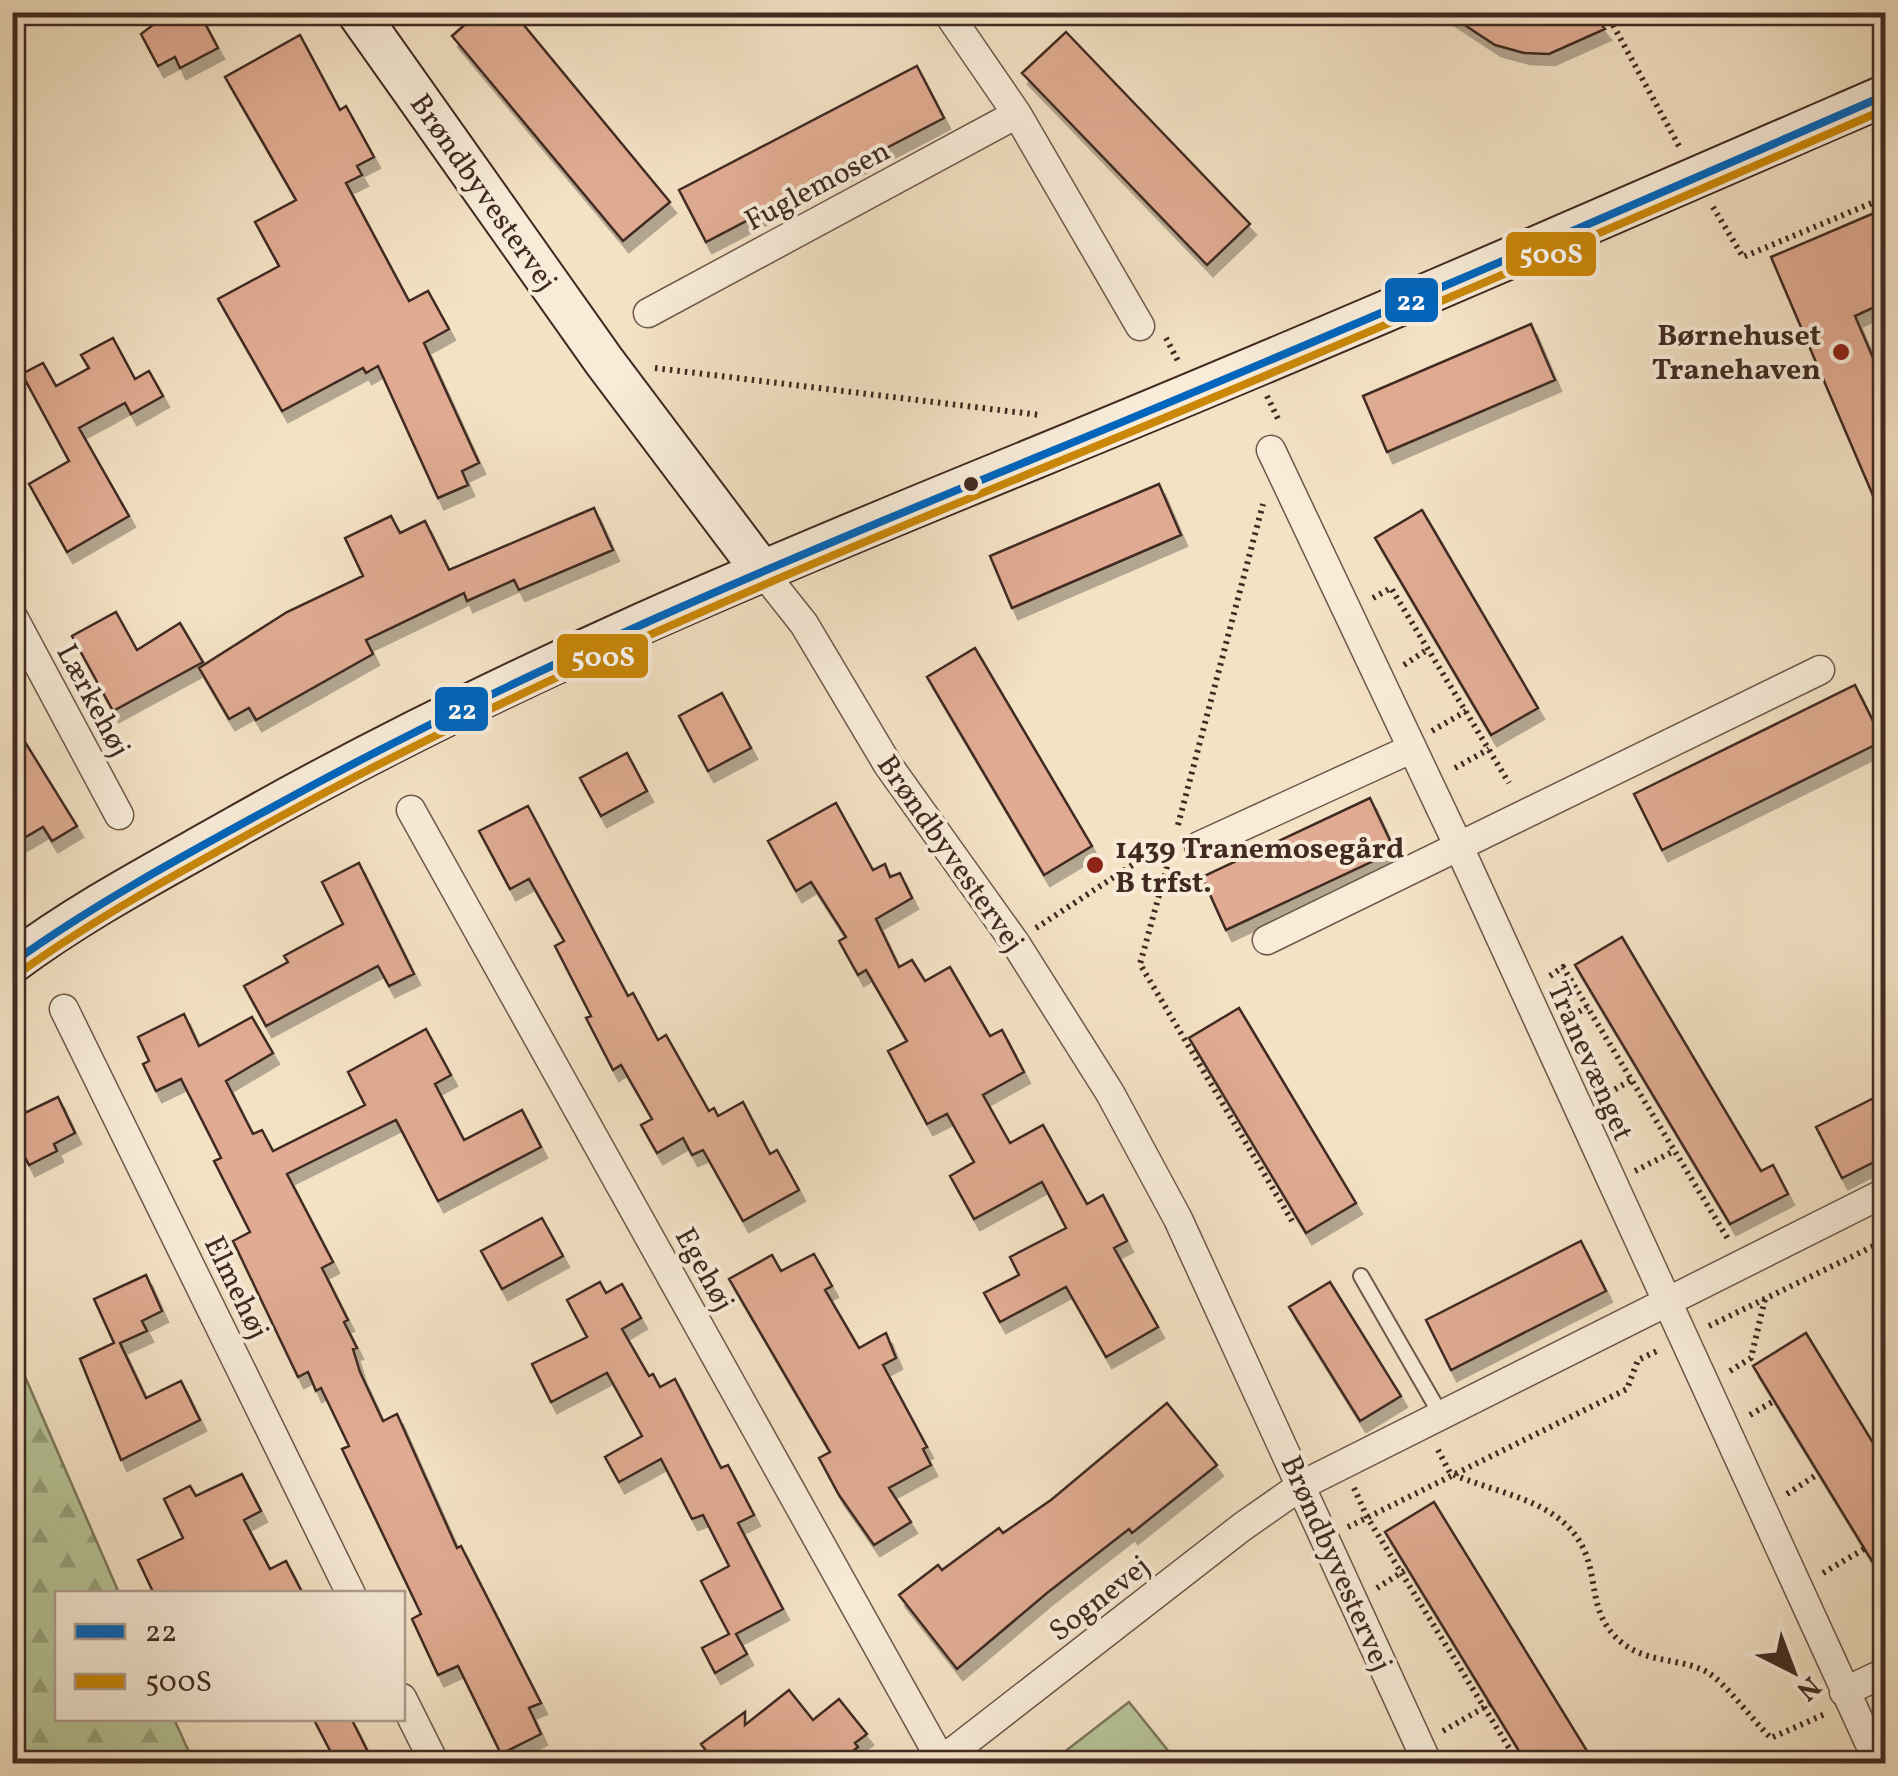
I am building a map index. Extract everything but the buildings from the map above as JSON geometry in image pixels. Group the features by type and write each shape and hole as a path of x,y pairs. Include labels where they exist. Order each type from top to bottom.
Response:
{"street":[{"name":"Brøndbyvestervej","path":"357,12 604,361 804,624 888,765 1016,944 1110,1094 1178,1219 1424,1754"},
{"path":"947,12 1016,114 1140,326"},
{"path":"12,963 125,891 375,747 762,570 1195,392 1886,94"},
{"name":"Fuglemosen","path":"648,313 1016,114"},
{"name":"Tranevænget","path":"1271,450 1878,1764"},
{"name":"Lærkehøj","path":"12,615 119,815"},
{"path":"1267,940 1820,670"},
{"path":"1199,846 1412,749"},
{"name":"Egehøj","path":"410,810 939,1762"},
{"name":"Elmehøj","path":"64,1009 350,1591"},
{"path":"1302,1485 1886,1192"},
{"name":"Sognevej","path":"939,1762 1302,1485"},
{"path":"1846,1696 1886,1672"},
{"path":"405,1704 434,1764"}],"lane":[{"path":"1362,1276 1432,1419"}],"path":[{"path":"1606,12 1743,258 1886,197"},
{"path":"1140,326 1156,318 1195,392"},
{"path":"604,361 1056,417"},
{"path":"1254,367 1289,442 1271,450 1262,510 1140,964 1292,1222"},
{"path":"1347,613 1390,588 1509,782"},
{"path":"1428,783 1488,749"},
{"path":"1016,944 1058,911 1157,849 1185,859 1199,846"},
{"path":"1524,994 1563,967 1742,1262"},
{"path":"1326,1538 1450,1473 1627,1389 1638,1360 1886,1240"},
{"path":"1703,1387 1752,1358 1765,1299"},
{"path":"1432,1419 1450,1473"},
{"path":"1343,1464 1366,1517 1523,1763"},
{"path":"1450,1473 1532,1503 1562,1520 1580,1540 1597,1614 1620,1641 1648,1660 1708,1672 1771,1738 1794,1731 1846,1696"},
{"path":"1796,1588 1864,1549"},
{"path":"1424,1754 1487,1705"}],"green space":[{"path":"13,1349 118,1591 55,1591 55,1721 175,1721 194,1763 13,1763"},
{"path":"1129,1702 1178,1763 1050,1763"}],"transit line":[{"name":"22","path":"12,963 205,844 364,758 553,665 744,579 1355,324 1886,95"},
{"name":"500S","path":"19,973 113,911 276,819 557,677 748,591 1357,337 1886,109"}],"place":[{"name":"Børnehuset Tranehaven","path":"1841,352"},
{"name":"1439 Tranemosegård B trfst.","path":"1095,865"}]}
